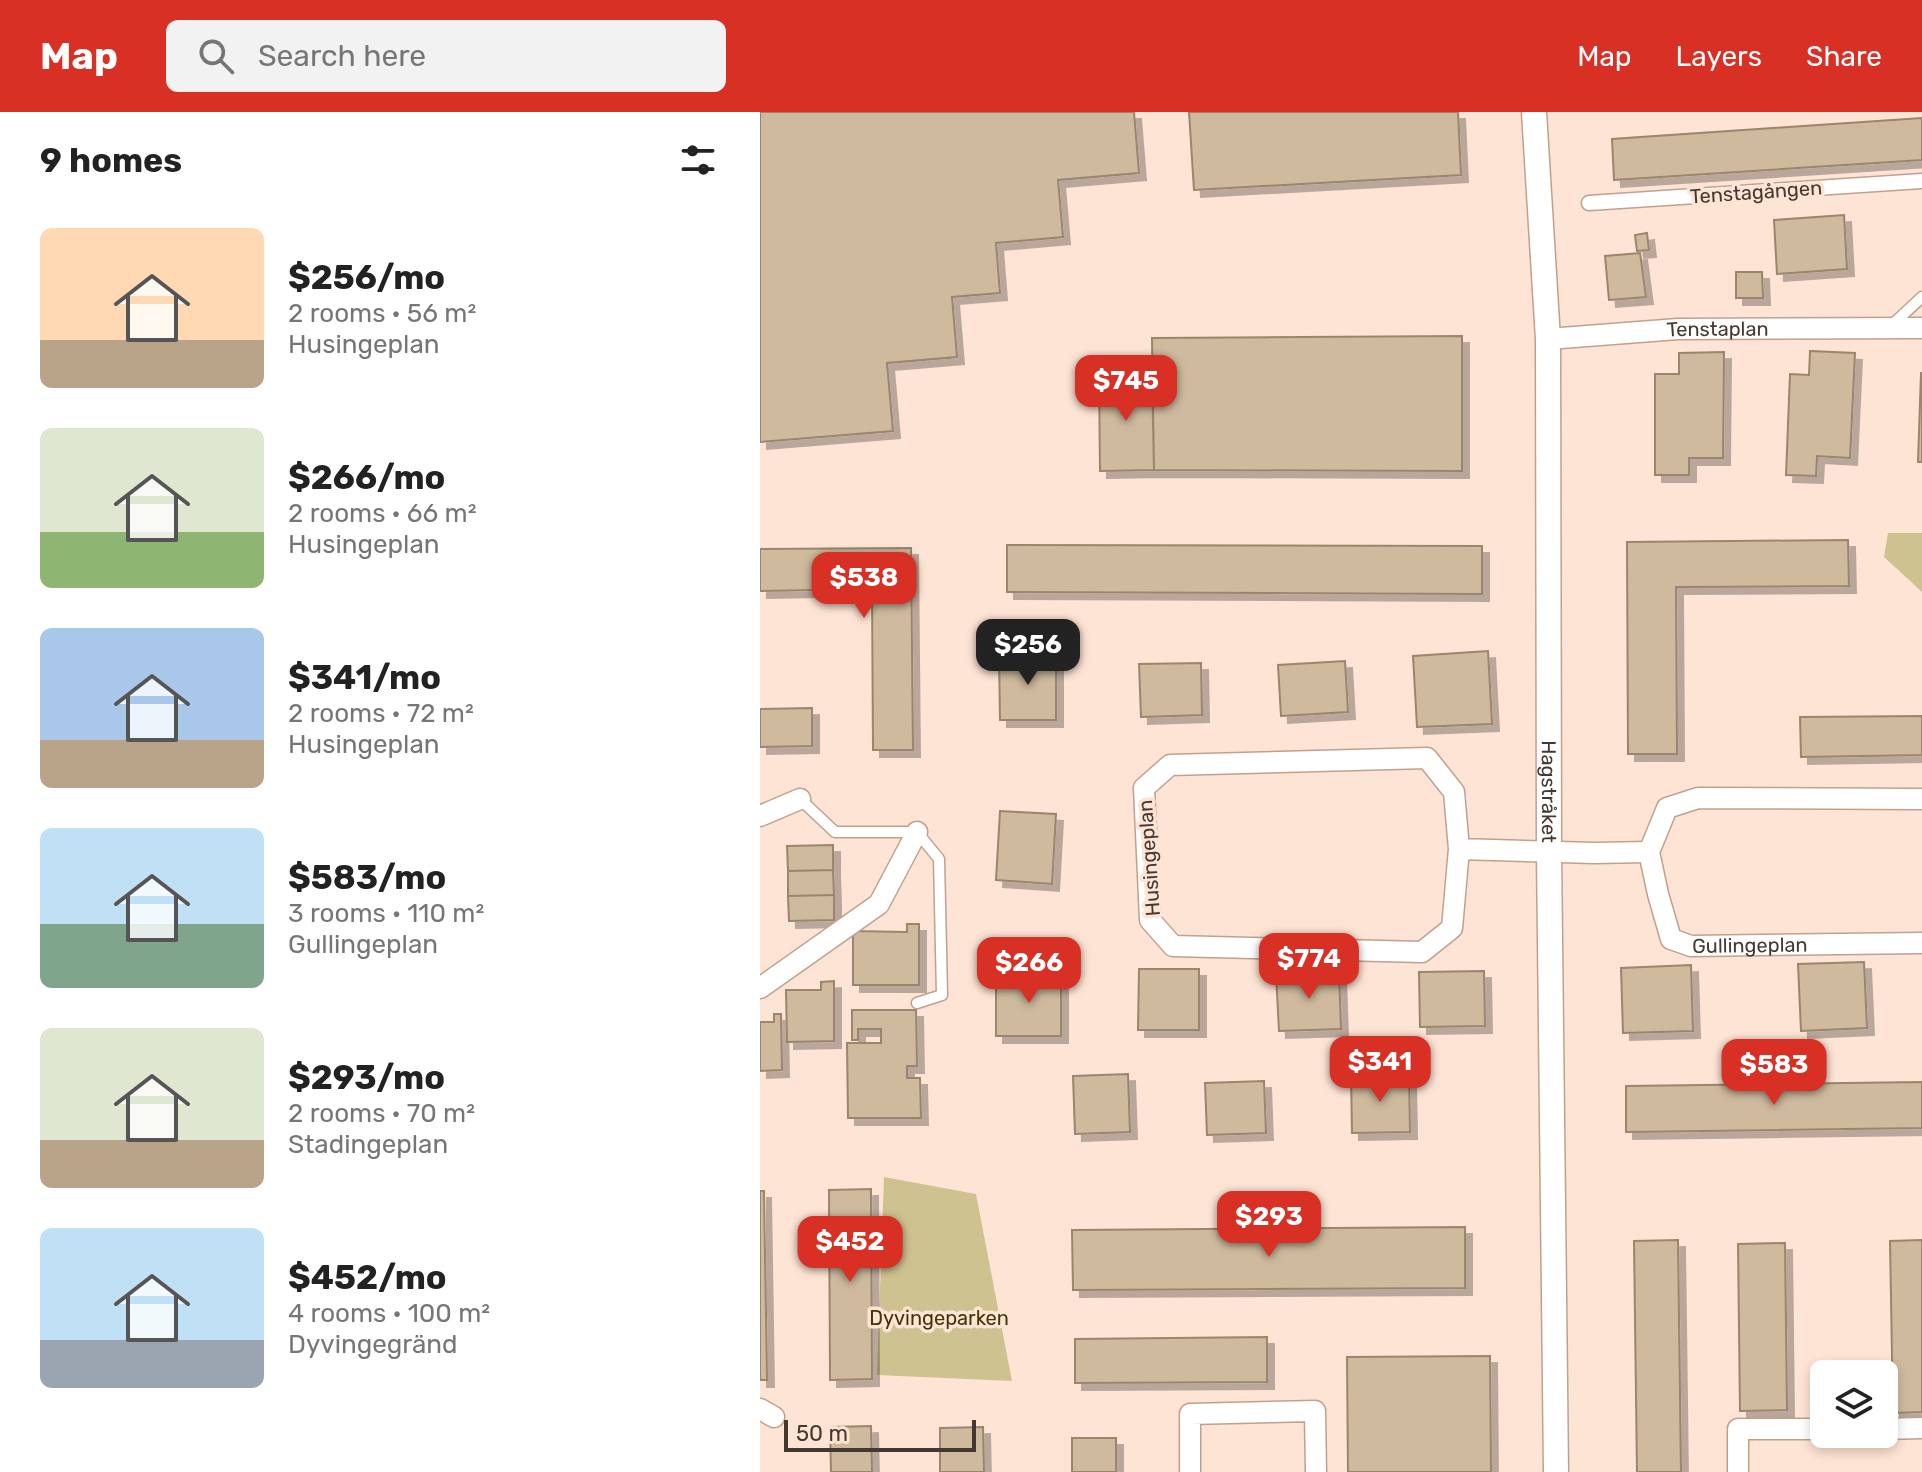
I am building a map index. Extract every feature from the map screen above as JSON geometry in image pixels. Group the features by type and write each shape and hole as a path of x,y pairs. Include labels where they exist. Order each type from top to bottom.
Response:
{"street":[{"name":"Hagstråket","path":"1534,112 1548,339 1549,851 1556,1472"},
{"name":"Tenstagången","path":"1589,203 1922,181"},
{"name":"Tenstaplan","path":"1548,339 1678,329 1922,328"},
{"name":"Husingeplan","path":"1427,758 1454,792 1459,849 1452,928 1422,952 1173,946 1150,920 1144,788 1170,765 1427,758"},
{"path":"1459,849 1649,852 1667,808 1698,798 1922,799"},
{"path":"760,816 800,799"},
{"path":"760,988 879,904 917,832"},
{"name":"Gullingeplan","path":"1649,852 1671,939 1691,946 1922,943"},
{"path":"1190,1472 1190,1414 1315,1411 1316,1472"},
{"path":"1898,1429 1922,1428"},
{"path":"1738,1472 1738,1429 1810,1429"}],"lane":[{"path":"1889,328 1922,297"},
{"path":"800,799 835,832 917,832 939,859 942,995 917,1003"}],"green space":[{"path":"1888,533 1922,533 1922,592 1884,557"},
{"name":"Dyvingeparken","path":"884,1177 976,1194 1012,1381 877,1375"}],"building":[{"path":"760,112 1134,112 1139,173 1058,180 1063,237 996,243 1000,293 952,297 957,357 887,363 893,431 760,442"},
{"path":"1189,112 1458,112 1461,175 1194,190"},
{"path":"1922,118 1922,160 1614,180 1612,139"},
{"path":"1844,215 1847,269 1777,274 1774,220"},
{"path":"1647,233 1649,250 1637,251 1635,235"},
{"path":"1640,253 1646,297 1609,300 1605,256"},
{"path":"1736,272 1762,272 1763,298 1736,298"},
{"path":"1462,336 1462,471 1154,470 1152,338"},
{"path":"1810,351 1855,353 1850,458 1817,456 1816,476 1786,475 1790,374 1809,375"},
{"path":"1724,352 1723,458 1689,458 1689,475 1655,475 1655,374 1679,374 1679,353"},
{"path":"1921,373 1922,462 1918,462"},
{"path":"1099,375 1152,375 1154,470 1100,471"},
{"path":"1848,540 1849,586 1676,587 1677,754 1628,754 1627,542"},
{"path":"1007,545 1482,546 1482,594 1007,592"},
{"path":"911,548 913,750 873,750 872,589 760,591 760,549"},
{"path":"1488,651 1492,724 1417,727 1413,656"},
{"path":"1056,654 1056,720 1000,720 999,655"},
{"path":"1345,661 1348,712 1281,716 1278,665"},
{"path":"1201,663 1202,715 1141,717 1139,664"},
{"path":"812,708 812,746 760,747 760,709"},
{"path":"1922,716 1922,755 1801,757 1800,717"},
{"path":"1000,811 1056,814 1052,884 996,880"},
{"path":"833,845 833,870 788,871 787,846"},
{"path":"833,870 834,895 788,896 788,871"},
{"path":"834,895 834,920 789,921 788,896"},
{"path":"907,924 919,924 919,985 853,985 853,931 907,932"},
{"path":"1864,962 1867,1028 1801,1031 1798,964"},
{"path":"1691,965 1693,1031 1623,1033 1621,968"},
{"path":"1139,969 1199,969 1199,1030 1138,1030"},
{"path":"1484,971 1485,1026 1420,1027 1419,972"},
{"path":"1339,972 1341,1029 1279,1031 1276,974"},
{"path":"1061,974 1061,1036 996,1036 996,975"},
{"path":"834,981 834,1041 787,1042 786,990 821,990 821,982"},
{"path":"852,1010 916,1010 917,1066 907,1066 907,1078 920,1078 921,1118 848,1118 847,1043 881,1043 881,1029 858,1029 858,1040 852,1040"},
{"path":"774,1014 781,1014 782,1070 760,1071 760,1022 774,1022"},
{"path":"1128,1074 1130,1132 1075,1134 1073,1076"},
{"path":"1409,1075 1410,1132 1352,1133 1351,1076"},
{"path":"1264,1081 1266,1133 1207,1135 1205,1083"},
{"path":"1922,1082 1922,1128 1626,1132 1626,1086"},
{"path":"871,1189 872,1379 830,1380 829,1190"},
{"path":"760,1191 764,1191 767,1380 760,1380"},
{"path":"1465,1227 1465,1288 1073,1290 1072,1230"},
{"path":"1678,1240 1681,1472 1637,1472 1634,1241"},
{"path":"1922,1240 1922,1412 1898,1413 1898,1360 1892,1360 1890,1241"},
{"path":"1785,1243 1787,1410 1740,1411 1738,1244"},
{"path":"1267,1337 1267,1382 1075,1383 1075,1339"},
{"path":"1490,1356 1491,1472 1348,1472 1347,1357"},
{"path":"871,1426 872,1472 831,1472 830,1427"},
{"path":"983,1427 984,1472 940,1472 940,1428"},
{"path":"1072,1438 1116,1438 1116,1472 1072,1472"}]}
